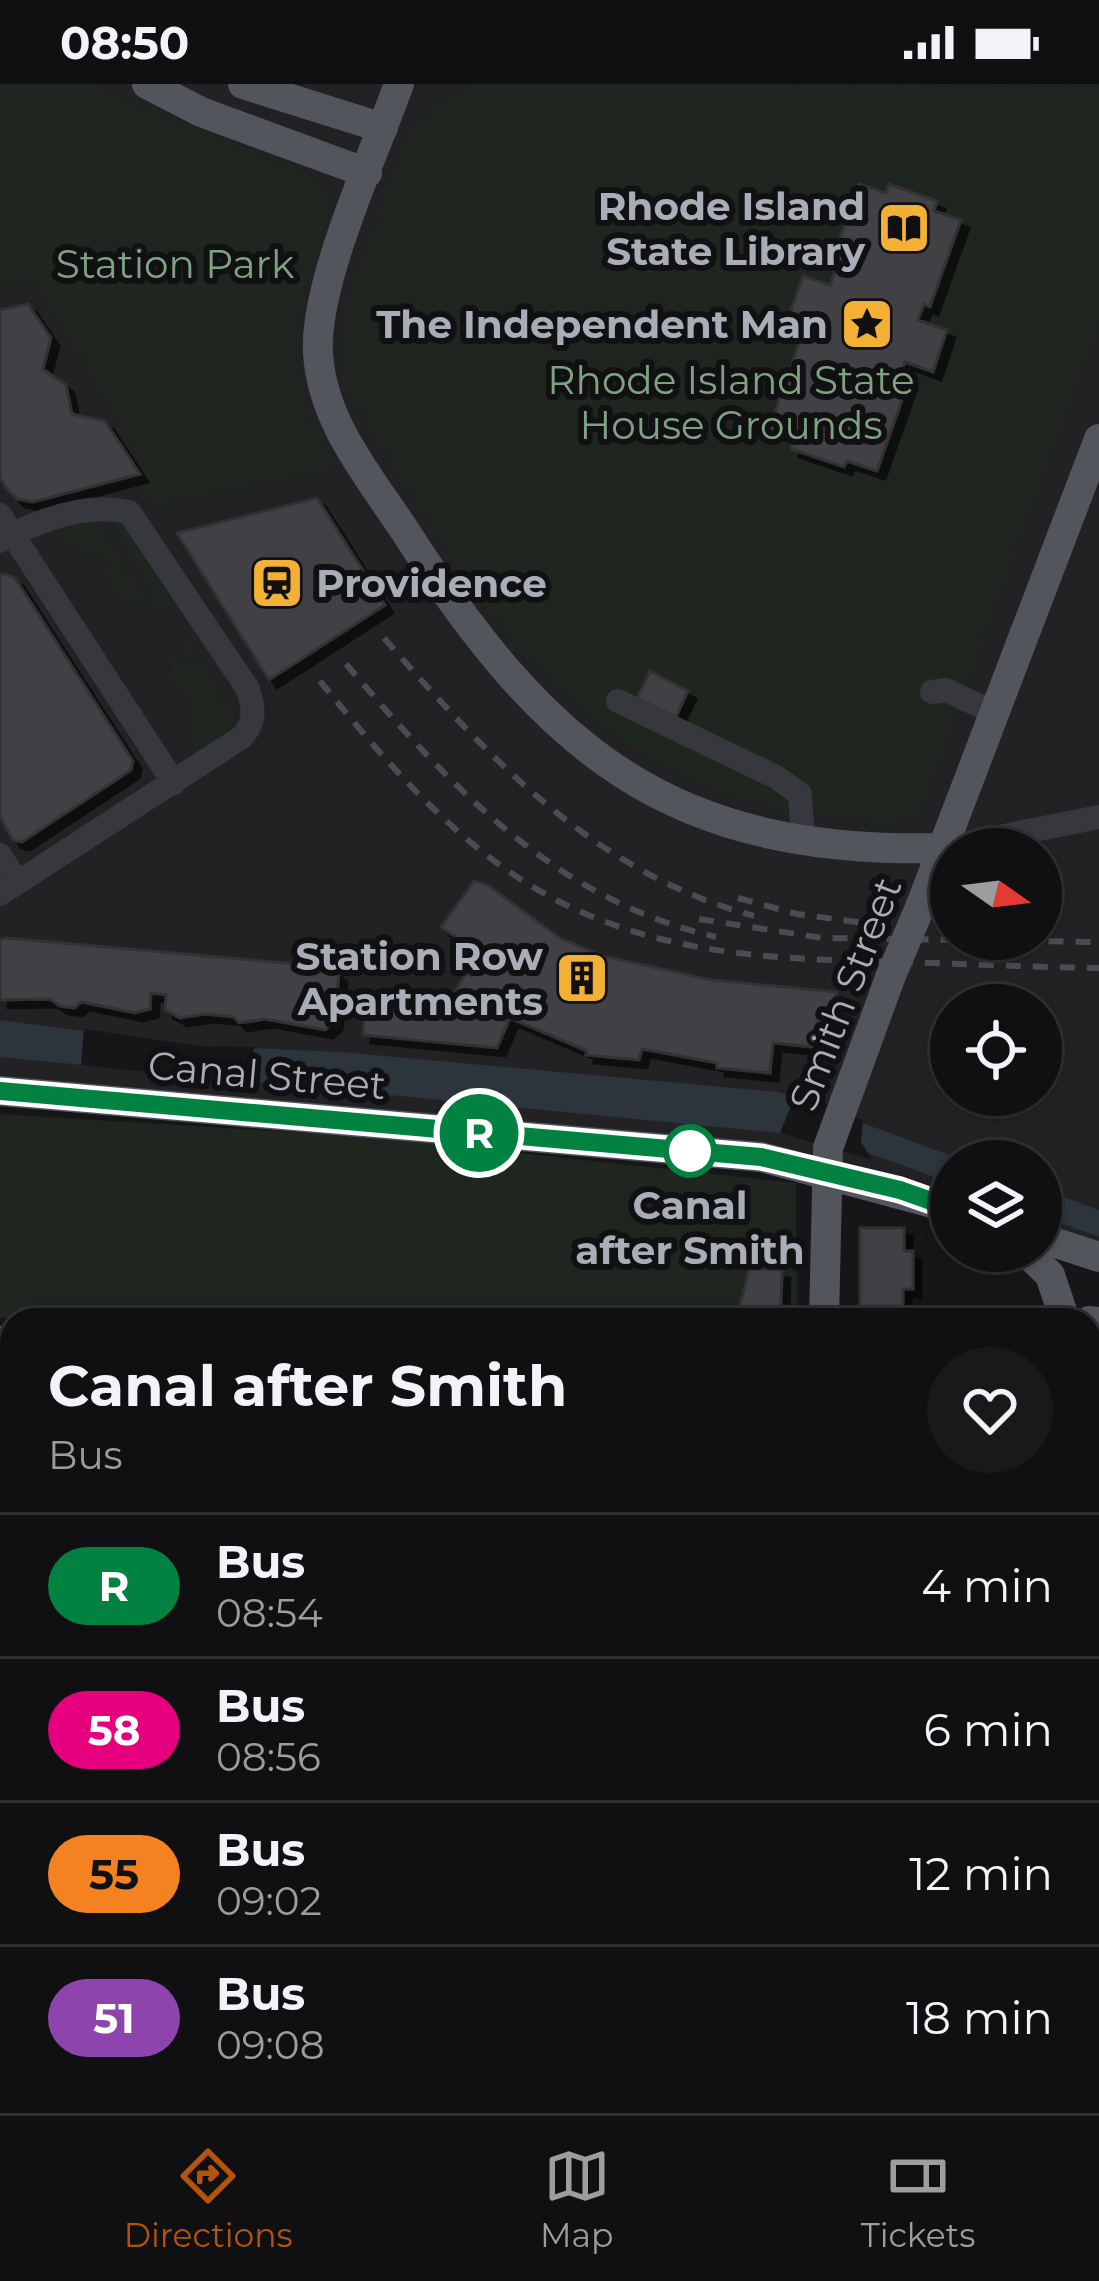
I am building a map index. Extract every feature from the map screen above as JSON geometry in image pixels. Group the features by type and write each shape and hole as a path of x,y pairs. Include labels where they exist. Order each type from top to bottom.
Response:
{"main road":[{"path":"147,84 201,112 368,173"},
{"path":"243,84 383,128"},
{"path":"401,86 320,315 322,379 341,432 437,581 501,668 577,744 623,776 714,818 803,839 885,850 930,848"},
{"name":"Smith Street","path":"950,828 986,710 1099,439"},
{"name":"Smith Street","path":"824,1308 827,1159 838,1107 930,883"},
{"name":"Canal Street","path":"0,1091 827,1159 930,1200"},
{"path":"1062,1245 1099,1258"},
{"path":"1047,1272 1060,1308"}],"street":[{"path":"0,855 9,888 174,783 242,737 252,726 254,708 248,689 129,512 102,509 4,530 174,783"},
{"path":"618,701 776,777 800,794 803,839"},
{"path":"1044,828 1099,817"}],"shaded area":[{"path":"0,84 1099,84 1099,1269 1062,1256 1062,1140 930,1140 930,1212 750,1151 0,1101"},
{"path":"0,1020 198,1046 341,1052 779,1092 930,1148 930,1175 871,1154 780,1133 0,1057"},
{"path":"1062,1197 1099,1210 1099,1237 1062,1224"}],"green space":[{"name":"Station Park","path":"0,84 89,84 322,180 329,193 329,208 300,304 296,343 304,402 331,455 328,471 158,506 138,490 147,467 35,280 0,286"},
{"name":"Rhode Island State House Grounds","path":"478,84 1099,87 1099,318 917,818 895,824 869,823 731,797 656,765 591,720 534,665 483,603 349,392 342,351 350,293 411,130 447,96"},
{"path":"110,521 125,522 182,609 173,612 121,600 101,556 74,550 56,538 57,530 87,523 99,528 147,604 157,597"},
{"path":"194,628 198,634 187,642 234,717 230,730 194,751 190,701 172,679 170,662 175,648 190,670 196,668 180,638"},
{"path":"0,1114 371,1137 796,1183 797,1308 0,1308"}],"pier":[{"path":"84,1029 198,1046 254,1047 251,1083 81,1065"},
{"path":"797,1091 863,1120 861,1142 872,1160 780,1133"}],"building":[{"path":"859,184 886,193 889,184 937,201 934,211 961,220 930,307 924,304 918,320 947,330 933,372 905,362 900,376 909,380 877,471 847,461 844,467 791,449 794,438 769,429 800,340 809,343 813,332 786,323 803,276 830,285 835,271 829,269"},
{"path":"28,304 51,338 43,369 66,385 72,414 105,421 140,474 33,502 17,499 6,488 0,478 0,310"},
{"path":"317,498 385,605 269,680 177,533"},
{"path":"0,575 15,578 133,761 131,770 22,842 13,840 0,817"},
{"path":"650,671 688,691 676,717 637,698"},
{"name":"Station Row Apartments","path":"474,881 488,885 560,938 603,956 712,980 837,992 812,1047 773,1043 770,1073 717,1068 717,1063 642,1049 639,1060 586,1055 587,1051 510,1018 497,1048 363,1035 365,1002 389,1004 406,1012 407,1006 437,996 451,998 466,973 471,976 483,956 441,927"},
{"path":"0,939 330,967 339,974 334,1022 325,1030 265,1019 239,1023 234,1017 206,1014 180,1018 165,1010 166,995 151,993 150,1009 135,1013 81,1002 75,1008 60,1006 50,999 0,1000"},
{"path":"860,1228 904,1228 904,1251 913,1251 913,1289 903,1289 903,1306 860,1306"},
{"path":"749,1269 782,1270 781,1308 740,1306"}],"railway":[{"path":"384,638 506,768 594,841 696,896 754,916"},
{"path":"346,664 466,794 555,866 658,919 716,937"},
{"path":"320,681 391,764 469,841 528,884 616,926 754,955 1099,968"},
{"path":"738,898 797,914 879,925"},
{"path":"699,919 822,938 1099,942"}],"bus line":[{"name":"R","path":"0,1091 761,1157 930,1201"}],"place":[{"name":"Rhode Island State Library","path":"904,228"},
{"name":"The Independent Man","path":"867,324"},
{"name":"Providence","path":"277,583"},
{"name":"Station Row Apartments","path":"582,978"},
{"name":"Canal after Smith","path":"690,1151"}]}
